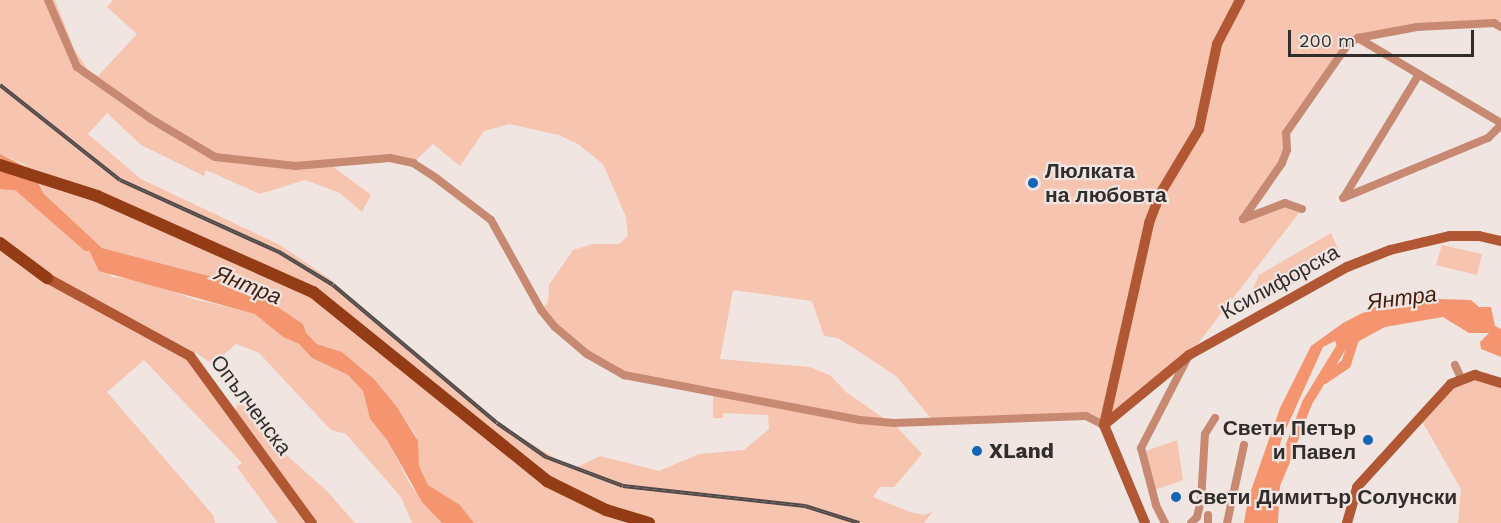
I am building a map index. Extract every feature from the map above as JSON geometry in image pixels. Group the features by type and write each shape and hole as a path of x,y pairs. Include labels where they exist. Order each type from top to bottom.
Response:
{"main road":[{"path":"0,165 97,196 313,292 546,482 606,510 649,523"},
{"path":"0,243 47,278"},
{"path":"0,253 47,278"}],"street":[{"path":"48,0 77,67 151,119 215,157 295,166 390,158 413,163 429,173 490,220 541,310 555,327 587,354 624,375 860,420 894,423 1086,416 1104,425"},
{"path":"1145,523 1104,425 1149,223 1160,194 1199,129 1217,44 1240,0"},
{"path":"1302,209 1285,203 1243,219 1282,163 1287,150 1286,133 1348,44 1358,38 1417,27 1494,23 1501,27"},
{"path":"1358,38 1419,74 1501,124 1488,138 1343,198 1419,74"},
{"name":"Ксилифорска","path":"1104,425 1189,355 1347,267 1390,250 1450,236 1479,236 1501,241"},
{"name":"Опълченска","path":"47,278 190,356 312,523"},
{"path":"1165,523 1156,505 1141,448 1189,355"},
{"path":"1455,365 1461,378"},
{"path":"1347,523 1357,487 1461,378 1475,375 1501,383"},
{"path":"1191,523 1197,517 1201,501 1205,435 1215,418"},
{"path":"1227,523 1244,445"}],"shaded area":[{"path":"0,0 55,0 75,51 89,71 98,76 137,34 107,7 113,0 1501,0 1501,21 1417,27 1348,44 1286,133 1287,150 1243,215 1271,205 1302,209 1189,355 1104,425 1095,418 934,422 896,376 838,338 824,336 812,301 733,290 720,359 809,367 830,375 846,392 898,428 922,454 894,487 880,487 873,497 910,512 924,515 932,512 924,523 474,523 460,505 428,485 419,466 416,436 397,407 374,379 342,352 317,344 305,333 303,324 247,286 102,248 44,194 39,180 24,164 0,154","holes":["107,113 141,145 204,176 206,170 260,194 305,180 340,193 362,212 371,195 328,163 390,158 413,163 433,144 460,166 484,131 509,124 559,135 578,144 603,164 626,217 628,236 619,244 593,244 573,250 549,285 548,302 541,310 587,354 642,380 686,388 713,387 713,418 723,418 723,413 768,415 769,429 744,450 699,454 659,471 600,456 573,469 497,423 330,279 280,245 141,179 88,134"]},
{"path":"0,154 32,170 44,194 102,248 247,286 303,324 306,333 317,344 342,352 374,379 397,407 418,441 419,466 428,485 460,505 474,523 442,523 422,502 387,440 370,419 363,391 348,375 312,358 299,344 283,337 255,314 99,271 89,250 80,246 74,232 59,224 35,199 21,191 0,189"},
{"path":"9,188 35,199 59,224 74,232 80,246 89,250 112,277 145,281 193,299 255,313 283,337 299,344 312,358 348,375 363,391 370,419 387,440 411,486 442,523 412,523 401,497 346,434 331,430 259,353 236,344 213,364 196,353 187,354 235,413 239,400 282,451 328,492 355,523 278,523 237,467 242,463 144,360 107,392 213,515 215,523 0,523 0,189"},
{"path":"1331,233 1341,256 1249,309 1246,304 1259,275"},
{"path":"1442,245 1482,254 1477,275 1436,265"},
{"path":"1429,291 1440,299 1471,300 1479,307 1491,307 1495,326 1501,329 1501,357 1481,349 1480,342 1489,333 1469,333 1443,317 1385,327 1339,352 1335,341 1323,347 1281,440 1277,463 1281,464 1287,449 1290,462 1280,486 1278,523 1244,523 1248,499 1280,408 1311,346 1343,323 1372,308"},
{"path":"1461,378 1501,383 1501,523 1458,523 1461,489 1420,418"},
{"path":"1177,440 1183,480 1155,490 1146,451"}],"waterway":[{"name":"Янтра","path":"17,185 87,246"},
{"path":"1324,379 1346,364 1356,334"},
{"path":"1284,463 1307,403 1345,341"}],"railway":[{"path":"0,85 120,180 279,252 333,285 497,423 546,457 623,486 805,506 859,523"}],"place":[{"name":"Люлката на любовта","path":"1033,183"},
{"name":"Свети Петър и Павел","path":"1368,440"},
{"name":"XLand","path":"977,451"},
{"name":"Свети Димитър Солунски","path":"1176,497"}]}
